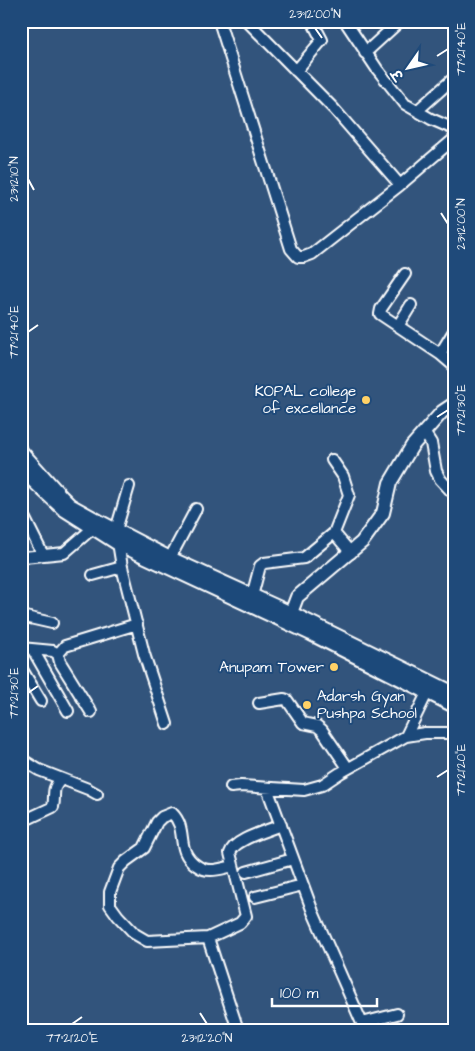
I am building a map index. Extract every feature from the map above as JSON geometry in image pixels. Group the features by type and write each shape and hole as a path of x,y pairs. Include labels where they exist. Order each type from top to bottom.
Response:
{"main road":[{"path":"291,613 297,597 362,542 383,513 390,483 412,446 442,412 454,404"},
{"path":"21,451 70,504 170,558 291,613 394,670"},
{"path":"21,466 33,481 63,509 118,544 311,634 417,681 454,693"},
{"path":"417,681 427,693 454,706"}],"street":[{"path":"219,21 291,248 298,257 312,254 400,185 454,139"},
{"path":"247,21 334,109 400,185"},
{"path":"296,71 321,43 321,36 312,21"},
{"path":"345,21 365,53 400,98 417,112 454,129"},
{"path":"365,53 400,21"},
{"path":"417,112 454,78"},
{"path":"405,274 379,312 382,316 440,354 454,366"},
{"path":"398,326 411,305"},
{"path":"440,354 454,331"},
{"path":"424,432 431,443 436,471 440,479 454,494"},
{"path":"252,596 260,566 264,562 304,558 334,533 349,495 343,476 332,460"},
{"path":"129,486 116,530 118,544 144,654 167,724"},
{"path":"170,558 196,509"},
{"path":"21,510 43,555"},
{"path":"21,558 64,553 93,528"},
{"path":"334,533 351,553"},
{"path":"93,575 122,567"},
{"path":"21,616 52,623"},
{"path":"58,654 65,646 137,624"},
{"path":"21,648 54,651 58,654 60,662 91,712"},
{"path":"33,650 68,711"},
{"path":"21,668 41,701"},
{"path":"406,736 427,693"},
{"path":"259,703 287,700 303,723 317,726 322,730 348,768"},
{"path":"231,786 304,790 322,785 348,768 406,736 426,733 454,733"},
{"path":"21,759 39,770 97,794"},
{"path":"21,822 53,807 54,789 62,778"},
{"path":"267,788 313,912 364,1026 397,1014"},
{"path":"233,866 211,871 205,870 185,856 180,826 172,813 168,814 157,822 144,848 119,868 110,892 110,905 135,934 147,941 208,938 240,923 246,916 230,853 234,844 281,826"},
{"path":"246,872 293,859"},
{"path":"255,897 303,885"},
{"path":"208,938 238,1030"}],"place":[{"name":"KOPAL college of excellance","path":"366,400"},
{"name":"Anupam Tower","path":"334,667"},
{"name":"Adarsh Gyan Pushpa School","path":"307,705"}]}
